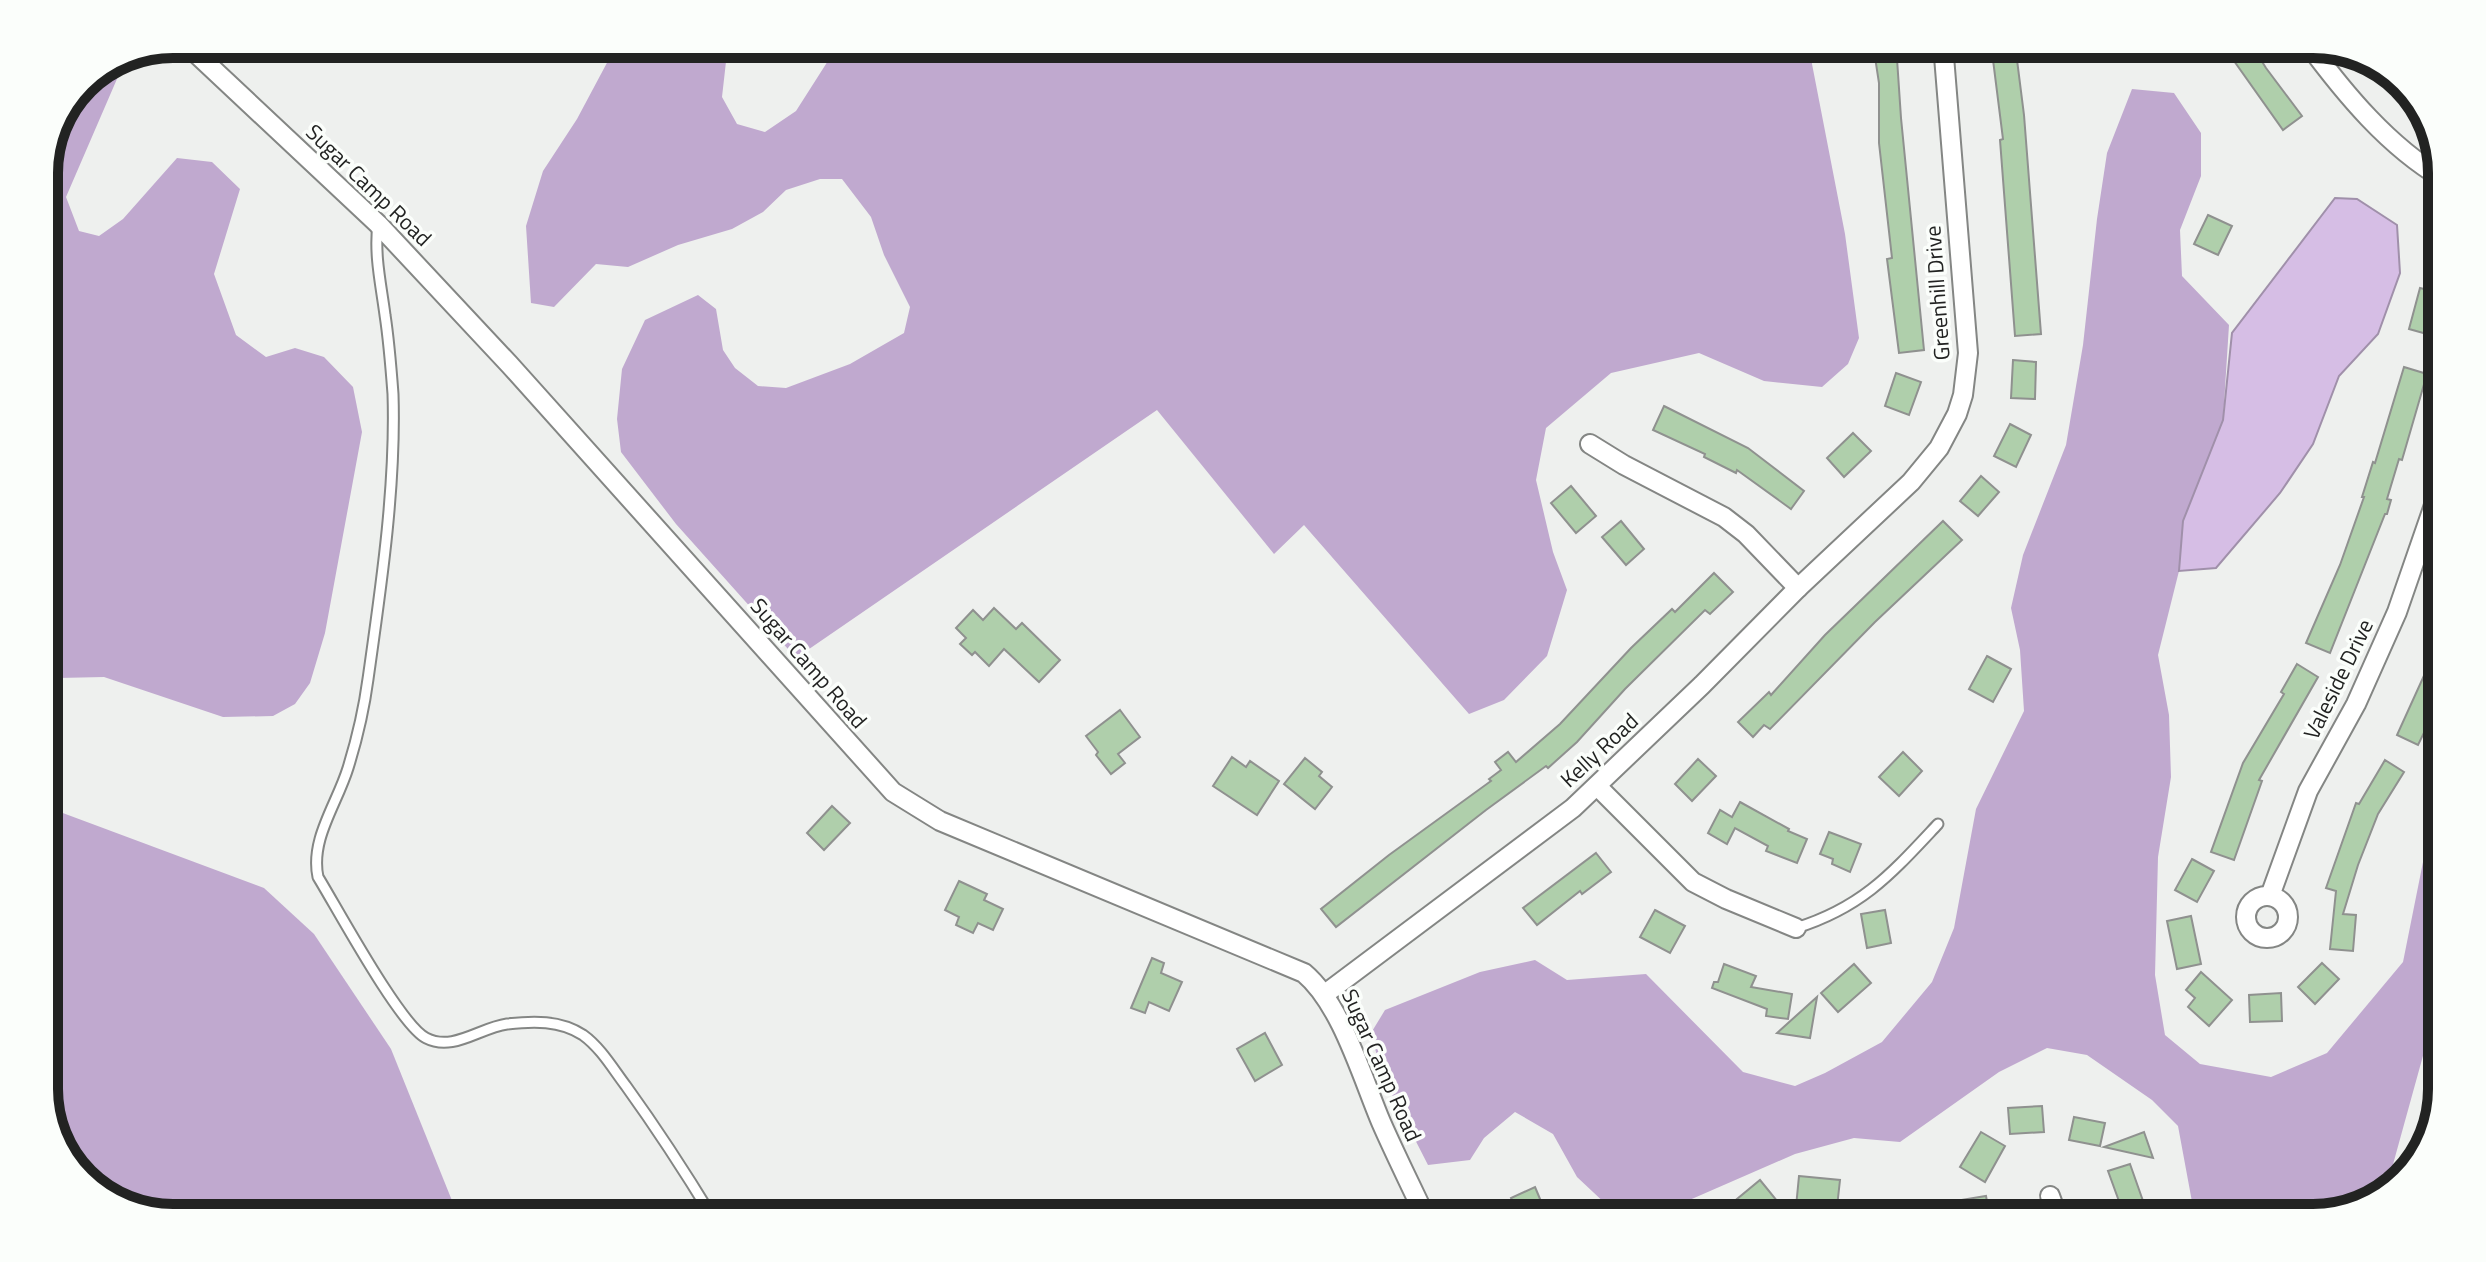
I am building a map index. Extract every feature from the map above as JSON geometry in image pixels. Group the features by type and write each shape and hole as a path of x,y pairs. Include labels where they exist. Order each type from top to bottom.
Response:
{"street":[{"name":"Sugar Camp Road","path":"201,58 378,224 509,364 893,792 940,821 1304,973 1325,994 1420,1204"},
{"name":"Greenhill Drive","path":"1881,510 1911,482 1939,448 1963,395 1968,353 1967,321 1944,58"},
{"path":"2319,58 2388,137 2428,167"},
{"path":"1590,444 1724,517 1746,534 1798,588"},
{"name":"Kelly Road","path":"1325,994 1573,808 1881,510"},
{"name":"Valeside Drive","path":"2270,896 2308,791 2356,704 2397,612 2428,522"},
{"path":"1597,786 1693,882 1796,928"},
{"path":"2050,1196 2053,1204"}],"lane":[{"path":"378,224 375,247 389,338 393,396 380,596 365,699 348,769 317,844 315,863 318,877 401,1014 426,1038 451,1043 497,1026 529,1021 559,1025 584,1036 600,1051 673,1151 705,1204"},
{"path":"1796,928 1830,918 1884,882 1938,824"}],"shaded area":[{"path":"610,58 726,58 722,97 737,124 765,132 796,111 830,58 1812,58 1845,234 1859,338 1848,364 1822,387 1764,381 1699,353 1611,373 1546,428 1536,480 1553,552 1567,590 1547,656 1504,700 1469,714 1304,525 1274,554 1157,410 796,658 676,524 621,452 617,419 622,369 645,320 698,295 716,309 723,350 735,368 758,386 786,388 850,364 904,333 910,307 884,255 871,217 842,179 820,179 786,190 763,212 732,229 678,245 628,267 596,264 554,307 531,303 526,226 543,171 577,119"},
{"path":"121,71 66,197 79,231 99,236 123,219 177,158 212,162 240,189 214,274 236,335 266,357 295,348 324,357 353,387 362,432 325,633 310,683 295,704 273,716 223,717 104,677 58,678 58,165 70,122 82,103 97,86"},
{"path":"2132,89 2174,93 2201,133 2201,176 2180,230 2182,276 2229,325 2223,420 2183,521 2179,571 2158,655 2169,715 2171,777 2158,857 2155,975 2165,1035 2200,1064 2271,1077 2327,1053 2403,962 2428,837 2428,1038 2391,1173 2371,1189 2328,1203 2192,1204 2178,1126 2152,1100 2087,1055 2047,1048 1999,1072 1900,1142 1854,1138 1795,1154 1680,1204 1606,1204 1577,1177 1553,1134 1515,1112 1484,1138 1470,1160 1428,1165 1382,1075 1371,1033 1385,1010 1480,972 1535,960 1567,980 1646,974 1743,1072 1795,1086 1882,1042 1932,982 1954,928 1976,809 2024,711 2020,650 2011,608 2023,555 2066,445 2083,345 2107,153"},
{"path":"2335,198 2357,199 2397,225 2400,273 2378,334 2339,376 2313,444 2280,493 2216,568 2179,571 2183,521 2223,420 2232,333"},
{"path":"58,811 264,888 314,934 391,1049 453,1204 173,1204 136,1198 109,1185 77,1153 60,1112"}],"building":[{"path":"1875,58 1897,58 1924,350 1899,353 1887,259 1892,258 1879,143 1879,83"},
{"path":"1993,58 2017,58 2041,334 2015,336 2000,140 2003,139"},
{"path":"2232,58 2260,58 2302,116 2283,130"},
{"path":"2208,215 2232,226 2218,255 2194,244"},
{"path":"2428,277 2428,334 2409,329 2420,288 2424,289"},
{"path":"2013,360 2036,362 2035,399 2011,398"},
{"path":"2404,367 2427,374 2402,460 2399,459 2387,499 2391,500 2387,514 2330,653 2306,643 2340,565"},
{"path":"1896,373 1921,382 1909,415 1885,406"},
{"path":"1664,406 1748,448 1804,491 1791,509 1737,470 1736,473 1704,457 1705,454 1653,430"},
{"path":"2010,424 2031,435 2016,467 1994,456"},
{"path":"1853,433 1871,451 1844,477 1827,458"},
{"path":"1981,476 1999,492 1978,516 1960,501"},
{"path":"1571,486 1596,516 1576,533 1551,503"},
{"path":"1621,521 1644,549 1626,565 1602,537"},
{"path":"1943,521 1962,540 1875,622 1770,729 1764,725 1753,737 1738,722 1769,692 1771,695 1825,635"},
{"path":"1714,573 1733,592 1710,614 1705,610 1625,689 1577,742 1548,768 1546,766 1486,810 1336,927 1321,909 1491,781 1489,779 1501,770 1495,762 1508,752 1516,762 1560,724 1631,648 1672,609 1675,612"},
{"path":"994,608 1016,629 1022,623 1060,660 1039,682 1004,649 989,666 975,652 972,655 960,644 966,638 956,628 973,610 983,620"},
{"path":"1987,656 2011,669 1993,702 1969,689"},
{"path":"2297,664 2318,677 2259,780 2262,781 2234,860 2211,852 2243,763 2284,694 2281,692"},
{"path":"2428,667 2428,725 2418,745 2397,735"},
{"path":"1120,710 1140,737 1118,754 1125,763 1111,774 1086,736"},
{"path":"1903,752 1922,771 1899,796 1879,777"},
{"path":"1232,757 1246,767 1250,761 1279,781 1257,815 1213,786"},
{"path":"1305,758 1322,772 1319,776 1332,787 1315,809 1284,784"},
{"path":"1698,759 1716,776 1692,801 1675,784"},
{"path":"2385,760 2404,772 2378,814 2343,914 2356,915 2353,951 2330,949 2336,891 2326,888 2356,803 2359,804"},
{"path":"1740,802 1807,839 1797,863 1766,851 1768,846 1735,828 1727,844 1708,833 1720,810 1732,817"},
{"path":"832,806 850,823 824,850 807,833"},
{"path":"1829,832 1861,844 1850,872 1832,864 1833,859 1820,854"},
{"path":"1596,853 1611,872 1582,894 1580,891 1537,925 1523,908"},
{"path":"2192,859 2214,871 2197,902 2175,890"},
{"path":"959,881 987,894 984,900 1003,909 993,930 978,923 973,933 956,925 959,917 945,910"},
{"path":"1655,910 1685,926 1670,953 1640,937"},
{"path":"1885,910 1891,943 1867,948 1861,914"},
{"path":"2191,916 2201,964 2177,969 2167,921"},
{"path":"1152,958 1164,963 1161,973 1182,982 1169,1011 1149,1002 1145,1013 1131,1008"},
{"path":"2322,963 2339,979 2315,1004 2298,987"},
{"path":"1724,964 1756,976 1751,987 1792,994 1788,1019 1766,1016 1767,1009 1712,988 1714,982 1718,982"},
{"path":"1854,964 1871,983 1838,1012 1821,993"},
{"path":"2201,972 2232,1000 2209,1026 2188,1007 2195,998 2186,990"},
{"path":"2281,993 2282,1021 2250,1022 2249,995"},
{"path":"1817,997 1810,1038 1777,1033"},
{"path":"1265,1033 1282,1065 1255,1081 1237,1049"},
{"path":"2042,1106 2044,1132 2010,1134 2008,1108"},
{"path":"2074,1117 2105,1123 2100,1146 2069,1140"},
{"path":"1981,1132 2005,1146 1985,1182 1960,1167"},
{"path":"2144,1132 2153,1158 2104,1147"},
{"path":"2130,1164 2144,1204 2120,1204 2108,1171"},
{"path":"1799,1176 1840,1180 1837,1204 1796,1204"},
{"path":"1760,1180 1778,1202 1776,1204 1731,1204"},
{"path":"1535,1187 1542,1204 1514,1204 1511,1198"},
{"path":"1986,1196 1987,1204 1962,1204 1961,1200"}]}
